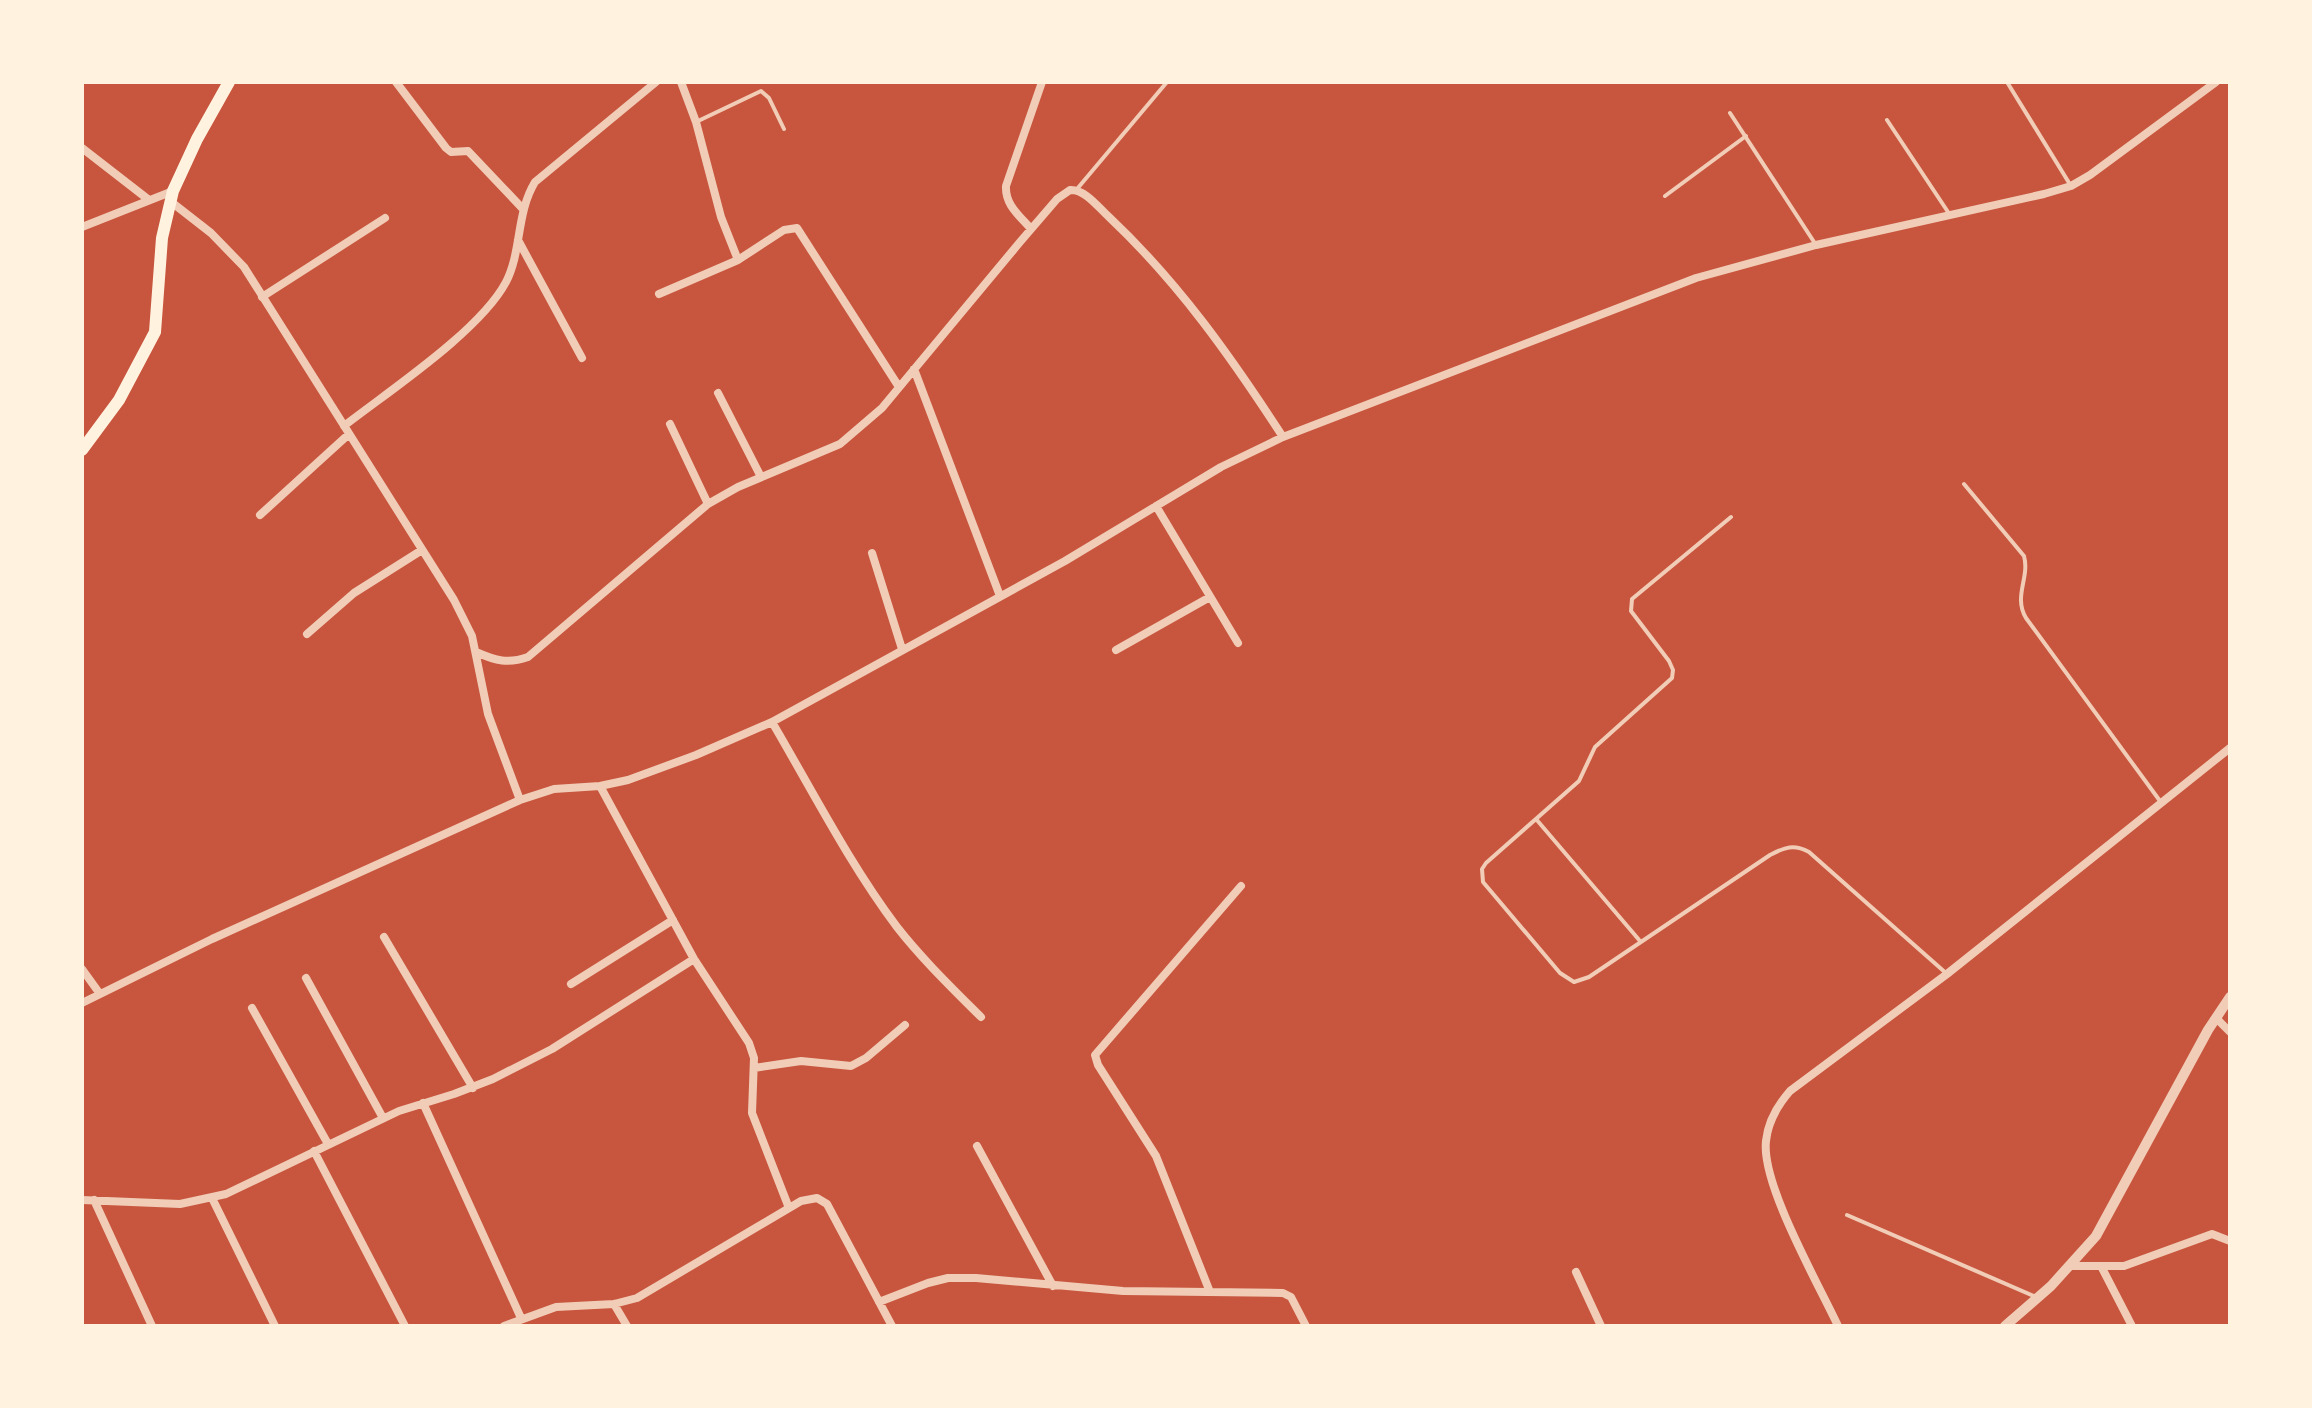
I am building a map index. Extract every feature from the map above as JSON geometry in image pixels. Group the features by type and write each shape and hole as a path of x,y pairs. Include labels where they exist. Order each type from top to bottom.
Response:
{"main road":[{"path":"82,450 119,400 155,332 162,238 172,196 197,139 229,82"}],"street":[{"path":"396,82 446,148 451,152 468,151 523,209"},
{"path":"260,515 346,430 473,322 506,282 527,195 535,182 656,82"},
{"path":"681,82 696,122 712,189 738,260"},
{"path":"1031,229 1005,196 1042,82"},
{"path":"82,1003 212,939 520,800 554,789 600,786 652,773 772,722 1000,596 1221,467 1283,437 1696,278 1816,245 2071,186 2216,82"},
{"path":"82,148 149,200"},
{"path":"476,652 502,662 515,662 528,657 708,504 761,477 840,444 882,408 1064,193 1077,189 1131,237 1204,320 1283,437"},
{"path":"82,227 149,200 172,196 229,250 262,297 465,621 476,652 488,714 520,800"},
{"path":"262,297 385,218"},
{"path":"659,294 738,260 784,230 797,228 899,387"},
{"path":"517,239 582,358"},
{"path":"914,369 1000,596"},
{"path":"718,393 761,477"},
{"path":"670,424 708,504"},
{"path":"1156,506 1238,643"},
{"path":"307,634 354,593 422,550"},
{"path":"872,553 902,649"},
{"path":"1116,650 1210,597"},
{"path":"772,722 849,853 896,924 917,952 981,1017"},
{"path":"1838,1326 1776,1195 1766,1163 1768,1125 1777,1107 1790,1091 1947,974 2230,748"},
{"path":"600,786 694,959 749,1043 754,1068 752,1113 789,1208"},
{"path":"1210,1292 1156,1156 1098,1065 1095,1055 1241,886"},
{"path":"571,984 673,920"},
{"path":"384,937 473,1088"},
{"path":"82,1200 180,1204 212,1198 383,1118 473,1088 552,1049 694,959"},
{"path":"82,969 100,994"},
{"path":"306,978 383,1118"},
{"path":"2005,1326 2038,1297 2096,1236 2230,997"},
{"path":"252,1008 328,1144"},
{"path":"2216,1018 2230,1032"},
{"path":"754,1068 801,1061 851,1066 866,1058 905,1025"},
{"path":"423,1103 521,1318"},
{"path":"977,1146 1053,1286"},
{"path":"314,1151 405,1326"},
{"path":"212,1198 275,1326"},
{"path":"504,1326 556,1307 614,1304 637,1298 811,1198 827,1204 892,1326"},
{"path":"94,1200 152,1326"},
{"path":"2069,1266 2102,1268 2141,1261 2203,1236 2219,1235 2230,1241"},
{"path":"2102,1268 2132,1326"},
{"path":"1576,1272 1601,1326"},
{"path":"879,1302 948,1278 1123,1291 1283,1293 1291,1297 1306,1326"},
{"path":"614,1304 627,1326"}],"lane":[{"path":"1077,189 1167,82"},
{"path":"2007,82 2071,186"},
{"path":"696,122 761,91 767,93 784,129"},
{"path":"1730,113 1816,245"},
{"path":"1887,120 1950,215"},
{"path":"1665,196 1746,136"},
{"path":"1964,484 2024,556 2026,569 2019,602 2026,618 2162,803"},
{"path":"1731,517 1632,599 1631,611 1669,661 1672,678 1595,747 1579,781 1482,869 1481,876 1488,889 1570,981 1581,981 1770,855 1790,846 1809,852 1947,974"},
{"path":"1536,819 1640,941"},
{"path":"1847,1215 2038,1297"}]}
